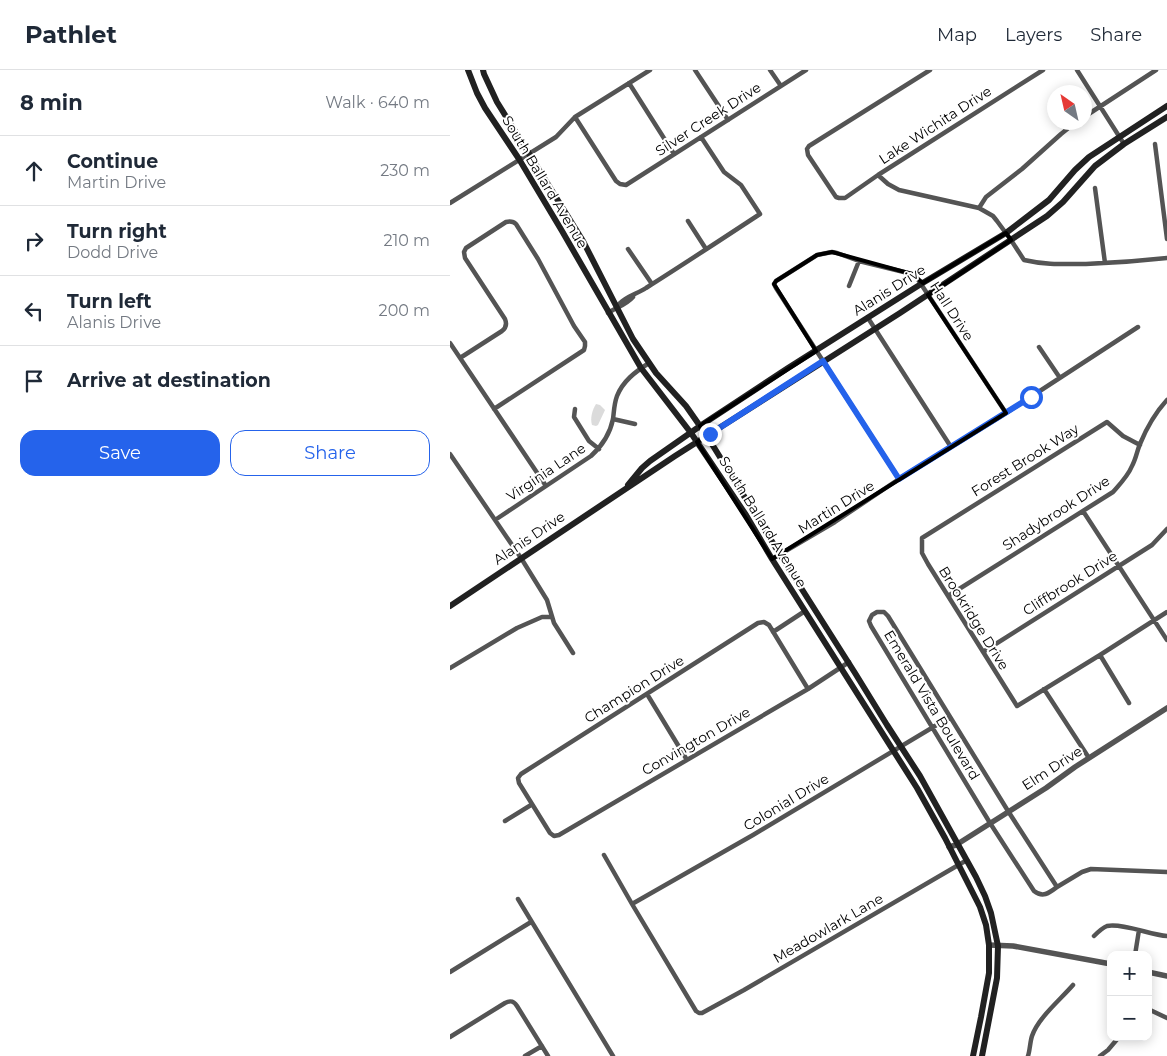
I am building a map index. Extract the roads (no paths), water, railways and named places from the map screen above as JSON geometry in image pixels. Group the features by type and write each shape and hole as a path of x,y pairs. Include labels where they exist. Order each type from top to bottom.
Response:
{"main road":[{"name":"South Ballard Avenue","path":"468,70 477,93 562,231 641,368 691,433 746,515 772,560 917,788 950,847 980,907 986,925 989,945 989,973 973,1056"},
{"name":"South Ballard Avenue","path":"483,70 497,102 583,241 633,339 656,373 686,406 707,436 920,776 967,860 985,896 991,913 998,946 997,978 982,1056"},
{"name":"Alanis Drive","path":"622,491 650,461 700,426 921,284 1006,233 1049,200 1089,157 1167,106"},
{"name":"Alanis Drive","path":"450,606 697,442 928,295 1047,216 1063,202 1095,166 1124,144 1167,117"}],"street":[{"path":"450,203 556,137 575,117 650,70"},
{"path":"695,70 728,120"},
{"path":"770,70 781,86"},
{"name":"Silver Creek Drive","path":"575,117 616,181 620,184 626,184 806,70"},
{"name":"Lake Wichita Drive","path":"930,70 807,149 808,155 834,194 839,198 845,198 1043,70"},
{"path":"1077,70 1124,144"},
{"path":"1092,111 1156,70"},
{"path":"629,83 674,154"},
{"path":"979,208 986,197 1022,170 1066,130"},
{"path":"608,313 622,306 633,296 760,214 741,185 724,172 702,137"},
{"path":"1155,144 1167,239"},
{"path":"878,175 888,184 899,190 979,208 993,216 1024,260 1054,264 1127,263 1167,258"},
{"path":"1095,188 1105,263"},
{"path":"460,358 504,330 506,324 505,319 465,258 464,252 466,248 506,222 512,221 516,224 538,259 585,346 584,350 494,409"},
{"path":"688,221 706,249"},
{"path":"628,249 652,284"},
{"name":"Hall Drive","path":"816,351 774,284 776,281 817,255 825,253 837,253 859,262 912,274 917,278 1006,413"},
{"path":"849,286 859,262"},
{"path":"868,318 950,447"},
{"name":"Martin Drive","path":"772,560 835,522 899,479 1006,413 1138,327"},
{"path":"450,343 546,486"},
{"path":"1039,347 1060,378"},
{"path":"816,351 899,479"},
{"name":"Virginia Lane","path":"495,520 591,456 598,449 606,440 611,429 617,397 621,388 628,378 649,363"},
{"name":"Shadybrook Drive","path":"948,596 1113,492 1124,481 1132,468 1140,445 1156,412 1167,400"},
{"path":"575,409 574,417 589,441 598,449"},
{"path":"613,419 635,424"},
{"name":"Forest Brook Way","path":"922,538 1107,422 1123,436 1140,445"},
{"path":"450,454 547,600 554,623 573,653"},
{"path":"1083,511 1167,640"},
{"name":"Cliffbrook Drive","path":"983,652 1152,545 1167,529"},
{"name":"Brookridge Drive","path":"922,538 922,553 928,564 1017,706 1044,689"},
{"path":"805,611 773,632 808,688"},
{"name":"Emerald Vista Boulevard","path":"877,612 884,612 888,616 950,717 1057,887 1048,893 1038,895 1034,892 990,823 871,626 869,620 872,615 877,612"},
{"path":"1090,758 1044,689 1167,612"},
{"path":"450,668 517,628 542,617 552,618"},
{"name":"Champion Drive","path":"531,805 519,783 518,778 521,774 758,623 764,622 769,625 773,632"},
{"path":"1100,655 1129,703"},
{"name":"Convington Drive","path":"531,805 550,833 554,836 559,835 849,662"},
{"path":"647,694 687,760"},
{"name":"Elm Drive","path":"950,847 958,844 1167,708"},
{"name":"Colonial Drive","path":"632,904 901,748 950,717"},
{"path":"506,821 531,805"},
{"path":"604,854 632,904"},
{"name":"Meadowlark Lane","path":"632,904 692,1005 699,1013 702,1013 967,860"},
{"path":"1057,887 1082,872 1091,869 1167,872"},
{"path":"518,899 613,1056"},
{"path":"450,972 531,922"},
{"path":"1094,936 1101,929 1108,926 1120,926 1167,936"},
{"path":"1136,951 1139,930"},
{"path":"989,945 1026,948 1107,963"},
{"path":"1152,973 1167,976"},
{"path":"1028,1056 1032,1036 1037,1026 1072,985"},
{"path":"450,1037 505,1003 512,1001 548,1056"},
{"path":"1152,1011 1167,1018"},
{"path":"1100,1056 1116,1041"},
{"path":"525,1056 542,1046"}]}
